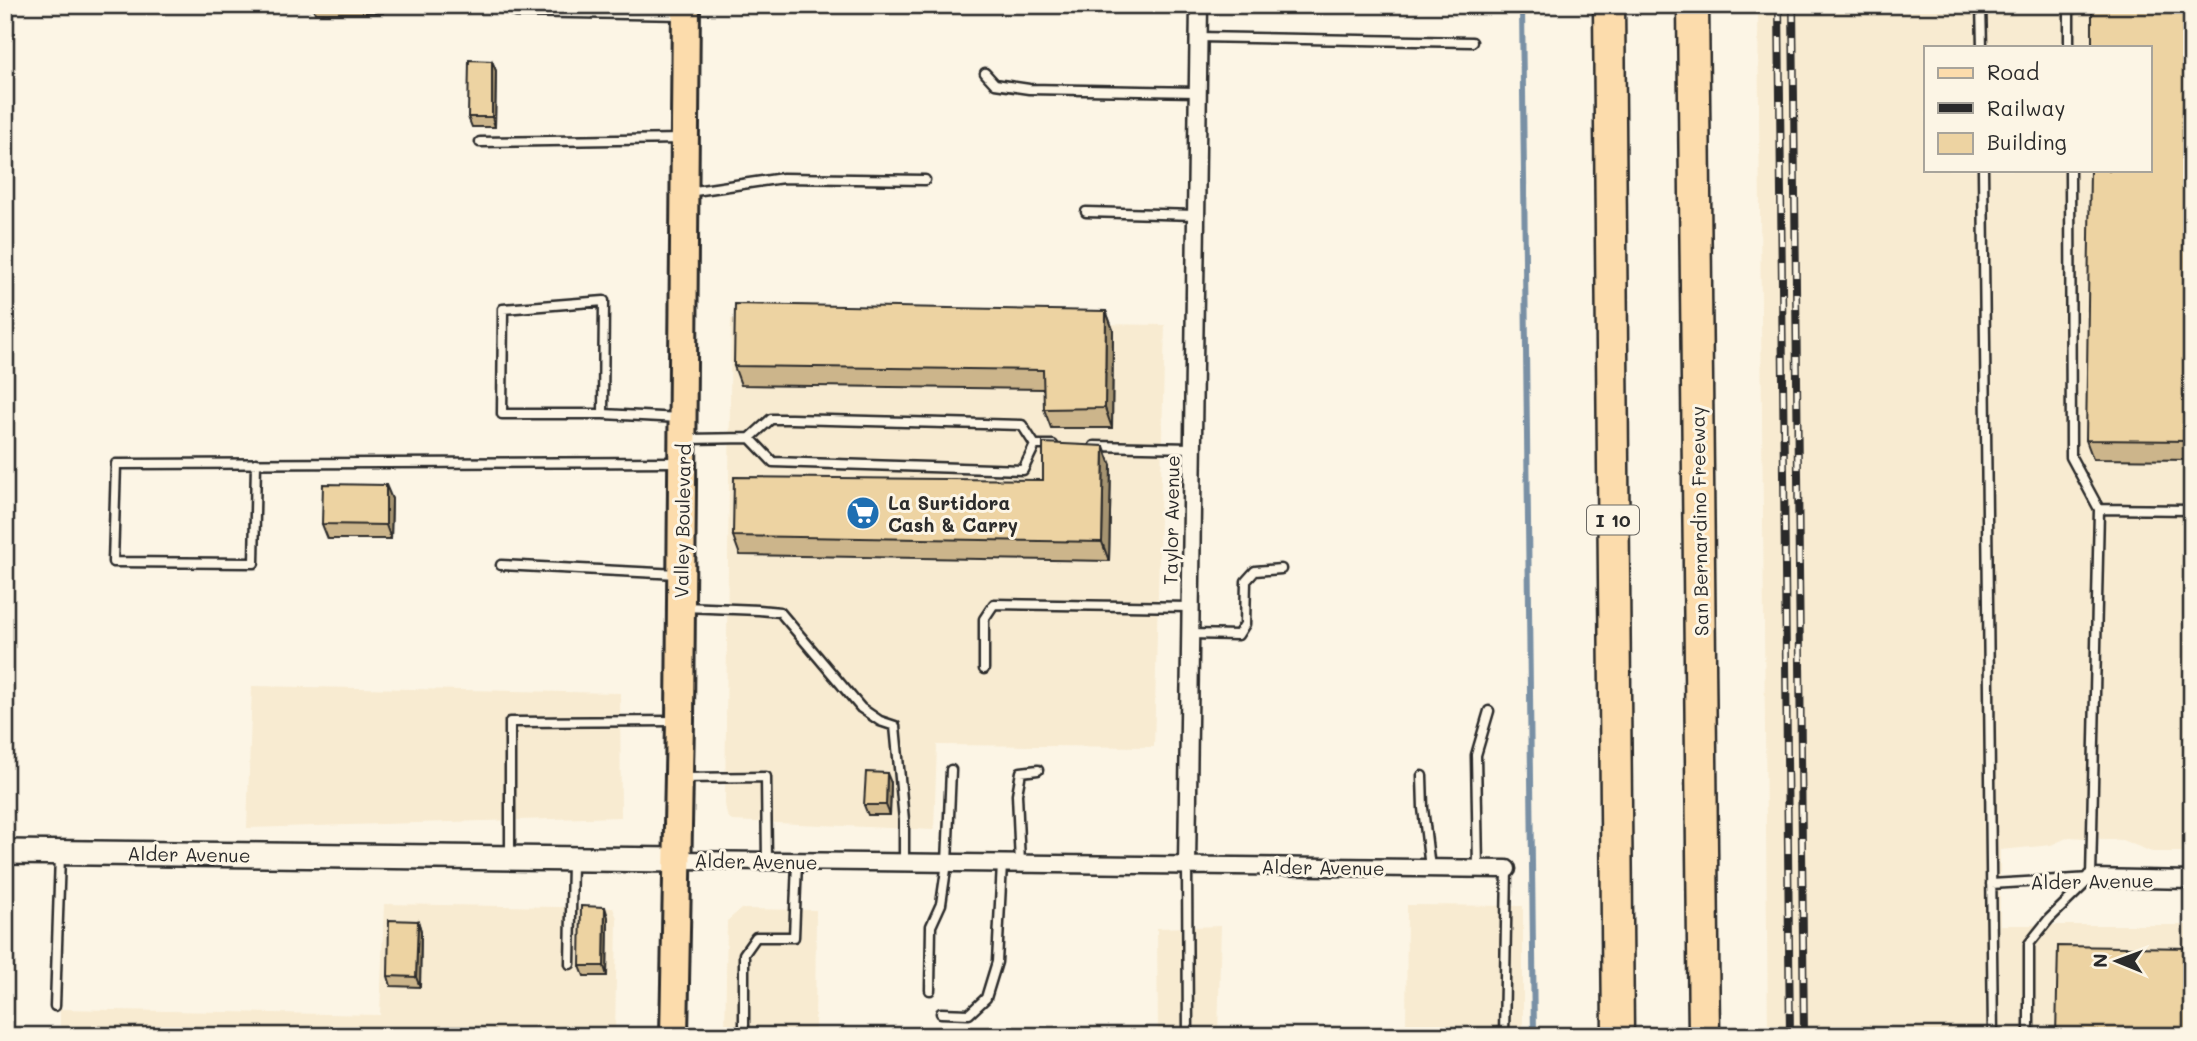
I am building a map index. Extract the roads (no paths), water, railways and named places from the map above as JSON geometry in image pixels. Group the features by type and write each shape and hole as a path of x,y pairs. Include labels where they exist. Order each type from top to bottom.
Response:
{"highway":[{"name":"I 10","path":"1609,5 1618,1036"},
{"name":"San Bernardino Freeway","path":"1693,5 1704,1036"}],"main road":[{"name":"Valley Boulevard","path":"674,1036 680,722 686,10"},
{"name":"Alder Avenue","path":"5,852 678,859"}],"street":[{"name":"Taylor Avenue","path":"1187,866 1199,5"},
{"name":"Alder Avenue","path":"678,859 1507,869"},
{"name":"Alder Avenue","path":"2091,878 2192,880"}],"lane":[{"path":"1981,5 1982,46"},
{"path":"2069,5 2069,46"},
{"path":"516,12 686,10"},
{"path":"1198,37 1472,42"},
{"path":"985,73 995,83 1029,89 1197,92"},
{"path":"480,142 685,139"},
{"path":"1983,172 1993,1036"},
{"path":"2029,1036 2029,944 2049,919 2091,878 2099,509 2071,457 2070,172"},
{"path":"685,192 783,177 926,180"},
{"path":"1086,212 1196,215"},
{"path":"603,414 604,301 503,309 502,414 603,414 683,440"},
{"path":"256,463 254,563 113,562 116,464 256,463 750,438 771,419 1022,425 1035,445"},
{"path":"750,438 774,462 1023,470 1035,445"},
{"path":"1035,445 1062,445"},
{"path":"1089,446 1193,448"},
{"path":"2099,509 2192,510"},
{"path":"501,565 681,574"},
{"path":"1190,634 1238,635 1245,624 1246,580 1255,571 1281,569"},
{"path":"984,668 984,619 994,604 1191,607"},
{"path":"681,607 780,612 861,708 880,721 895,726 904,820 904,863"},
{"path":"1478,868 1476,755 1489,711"},
{"path":"510,859 510,722 680,722"},
{"path":"930,990 931,926 941,904 947,863 951,770"},
{"path":"1020,864 1017,794 1021,772 1038,770"},
{"path":"1422,776 1430,868"},
{"path":"679,778 766,777 768,862"},
{"path":"55,1006 60,852"},
{"path":"570,964 572,859"},
{"path":"744,1036 744,954 756,937 794,937 797,862"},
{"path":"941,1013 969,1014 986,998 997,962 1002,864"},
{"name":"Taylor Avenue","path":"1187,866 1188,1036"},
{"path":"1504,1036 1507,869"},
{"name":"Alder Avenue","path":"1991,884 2091,878"}],"waterway":[{"path":"1522,5 1534,1036"}],"railway":[{"path":"1779,5 1790,1036"},
{"path":"1793,5 1804,1036"}],"place":[{"name":"La Surtidora Cash & Carry","path":"863,513"}]}
